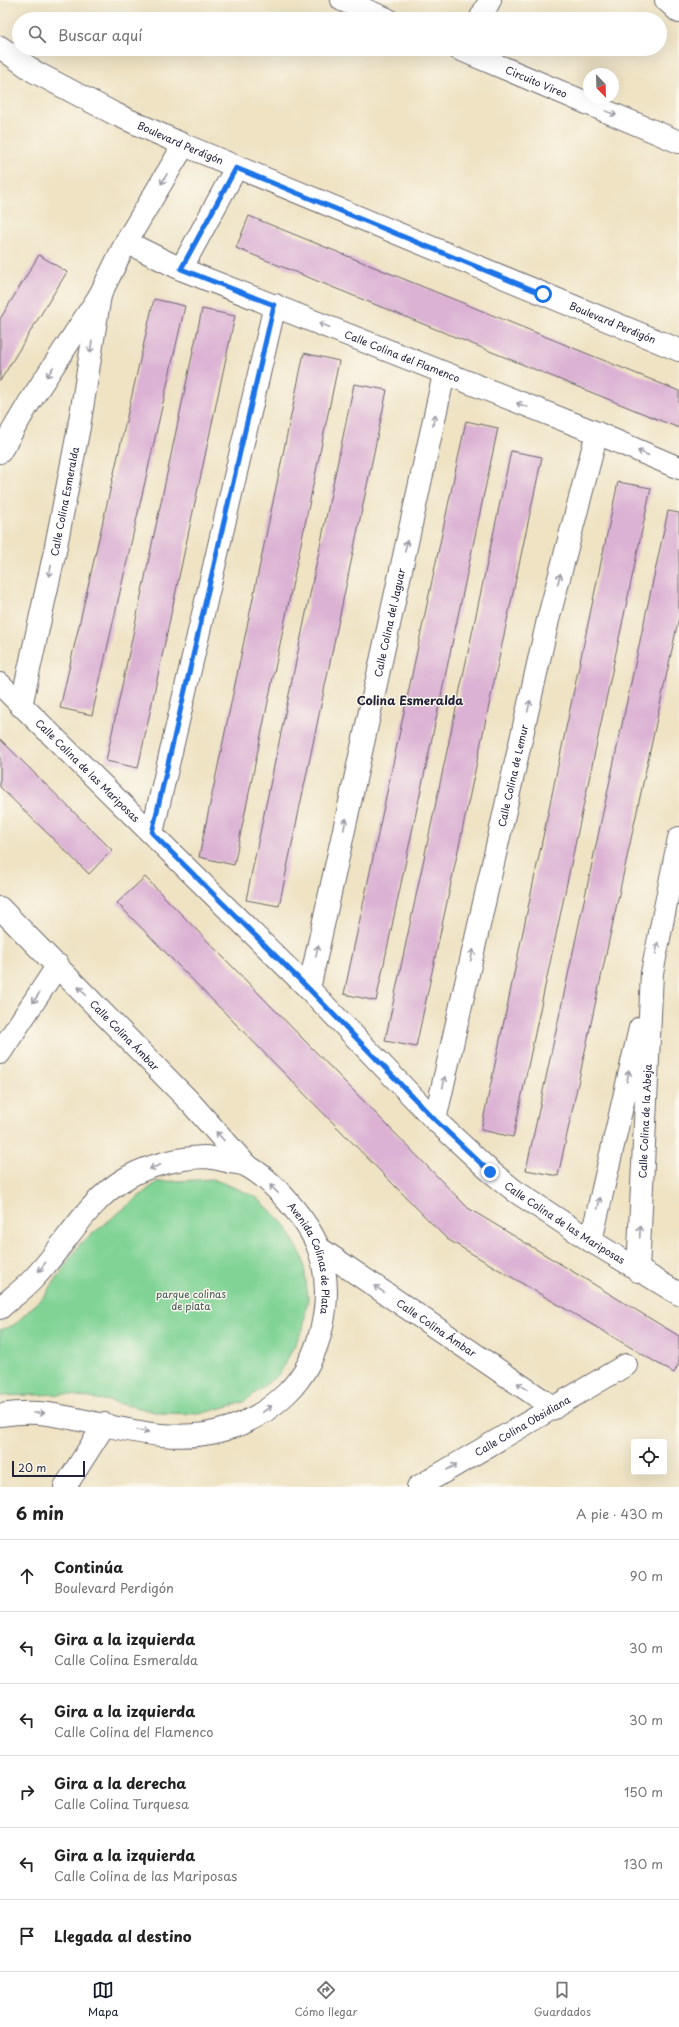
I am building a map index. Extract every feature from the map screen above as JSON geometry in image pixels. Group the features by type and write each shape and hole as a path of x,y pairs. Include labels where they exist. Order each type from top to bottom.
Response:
{"street":[{"path":"342,0 370,12"},
{"path":"484,12 490,0"},
{"path":"666,0 679,12"},
{"name":"Boulevard Perdigón","path":"0,47 12,56"},
{"name":"Boulevard Perdigón","path":"13,56 35,72 112,112 184,146 679,350"},
{"name":"Circuito Vireo","path":"477,56 679,142"},
{"name":"Calle Colina Esmeralda","path":"0,452 29,403 100,295 126,242 184,146"},
{"path":"181,269 236,168"},
{"name":"Calle Colina del Flamenco","path":"126,242 181,269 679,468"},
{"name":"Calle Colina Esmeralda","path":"21,706 55,551 79,427 100,295"},
{"path":"152,833 274,305"},
{"name":"Calle Colina del Jaguar","path":"309,989 444,374"},
{"name":"Calle Colina de Lemur","path":"435,1120 548,620 597,434"},
{"name":"Calle Colina de las Mariposas","path":"0,684 309,989 435,1120 490,1172 515,1191 591,1241 679,1294"},
{"name":"Calle Colina de la Abeja","path":"591,1241 652,973 679,838"},
{"name":"Calle Colina Ámbar","path":"0,908 58,965 190,1102 246,1165"},
{"path":"0,1053 58,965"},
{"name":"Calle Colina de la Abeja","path":"638,1270 652,973"},
{"name":"Avenida Colinas de Plata","path":"0,1308 33,1279 95,1201 129,1176 165,1162 205,1157 246,1165 266,1181 295,1210 309,1229 319,1248 326,1278 326,1303 321,1332 309,1364 286,1394 254,1418 224,1430 191,1435 160,1434 46,1413 0,1415"},
{"name":"Calle Colina Ámbar","path":"319,1248 554,1408"},
{"name":"Calle Colina Obsidiana","path":"418,1487 626,1365"},
{"path":"65,1487 105,1424"}],"green space":[{"name":"parque colinas de plata","path":"213,1179 255,1196 284,1223 303,1258 308,1298 303,1329 280,1373 244,1402 199,1414 160,1413 109,1401 65,1394 0,1396 0,1330 14,1325 46,1294 80,1244 157,1182"}],"building":[{"path":"249,216 679,391 679,428 236,248"},
{"path":"39,255 67,272 0,381 0,319"},
{"path":"154,299 185,306 92,715 60,708"},
{"path":"202,309 235,316 138,768 106,761"},
{"path":"304,353 339,361 234,865 199,857"},
{"path":"354,384 387,390 279,906 246,900"},
{"path":"466,421 498,428 376,1001 344,994"},
{"path":"511,451 542,457 416,1047 385,1041"},
{"path":"618,482 651,488 513,1137 481,1130"},
{"path":"668,511 679,513 679,617 558,1176 526,1170"},
{"path":"0,739 112,850 89,874 0,787"},
{"path":"145,877 468,1208 679,1336 679,1363 674,1373 447,1239 117,903"}],"district":[{"name":"Colina Esmeralda","path":"410,701"}],"route":[{"path":"490,1172 435,1120 309,989 152,833 274,305 181,269 236,168 543,294"}]}
